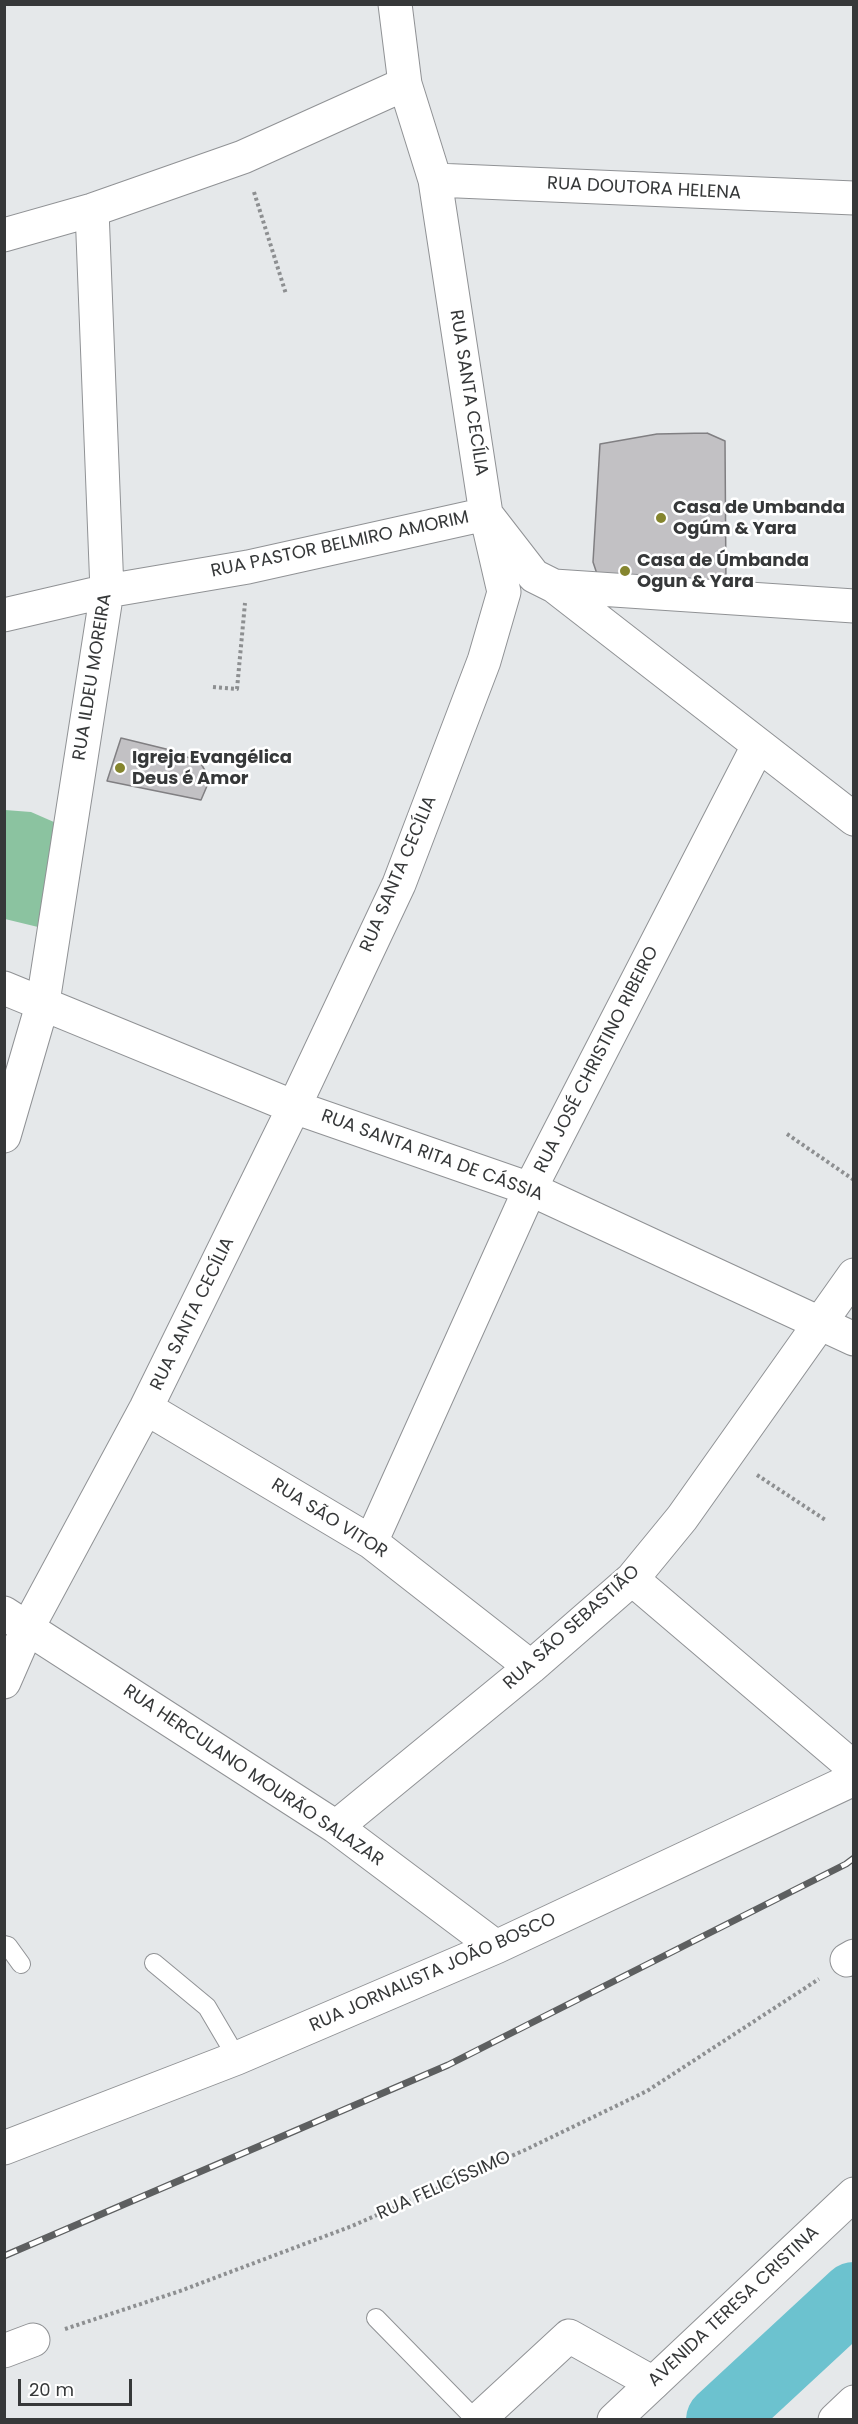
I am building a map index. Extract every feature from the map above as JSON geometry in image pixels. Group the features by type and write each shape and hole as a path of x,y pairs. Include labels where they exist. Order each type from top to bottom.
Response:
{"street":[{"name":"RUA SANTA CECÍLIA","path":"4,1682 16,1620 146,1408 294,1107 399,884 484,661 504,592 486,514 435,180 405,84 395,4"},
{"path":"4,235 92,210 243,157 405,84"},
{"name":"RUA DOUTORA HELENA","path":"435,180 854,198"},
{"name":"RUA ILDEU MOREIRA","path":"4,1136 43,1002 108,591 92,210"},
{"name":"RUA PASTOR BELMIRO AMORIM","path":"4,615 108,591 248,567 486,514 534,576 554,586 854,819"},
{"path":"554,586 854,606"},
{"name":"RUA JOSÉ CHRISTINO RIBEIRO","path":"371,1542 530,1189 758,746"},
{"name":"RUA SANTA RITA DE CÁSSIA","path":"4,988 43,1002 294,1107 530,1189 854,1340"},
{"name":"RUA SÃO SEBASTIÃO","path":"336,1827 531,1667 632,1579 682,1518 854,1275"},
{"name":"RUA SÃO VITOR","path":"146,1408 371,1542 531,1667"},
{"path":"632,1579 854,1768"},
{"name":"RUA HERCULANO MOURÃO SALAZAR","path":"16,1620 336,1827 496,1947"},
{"name":"RUA JORNALISTA JOÃO BOSCO","path":"4,2148 237,2058 496,1947 854,1779"},
{"name":"AVENIDA TERESA CRISTINA","path":"614,2420 854,2194"},
{"path":"477,2420 569,2336 653,2383"},
{"path":"835,2420 854,2402"}],"lane":[{"path":"4,1945 8,1946 21,1964"},
{"path":"154,1963 207,2007 237,2058"},
{"path":"376,2318 477,2420"}],"path":[{"path":"243,157 286,294"},
{"path":"213,687 237,689 248,567"},
{"path":"787,1134 854,1180"},
{"path":"726,1455 827,1521"},
{"name":"RUA FELICÍSSIMO","path":"19,2346 180,2291 352,2226 525,2150 647,2091 850,1958"}],"green space":[{"path":"5,810 31,812 63,826 53,876 38,927 5,919"}],"building":[{"name":"Casa de Umbanda Ogúm & Yara","path":"707,433 725,441 726,587 600,583 593,562 600,444 657,434"},
{"name":"Igreja Evangélica Deus é Amor","path":"121,738 166,749 200,762 210,779 201,800 107,781"}],"waterway":[{"path":"720,2420 854,2296"}],"railway":[{"path":"4,2256 448,2065 854,1858"}],"place":[{"name":"Casa de Umbanda Ogúm & Yara","path":"661,518"},
{"name":"Casa de Úmbanda Ogun & Yara","path":"625,571"},
{"name":"Igreja Evangélica Deus é Amor","path":"120,768"}]}
